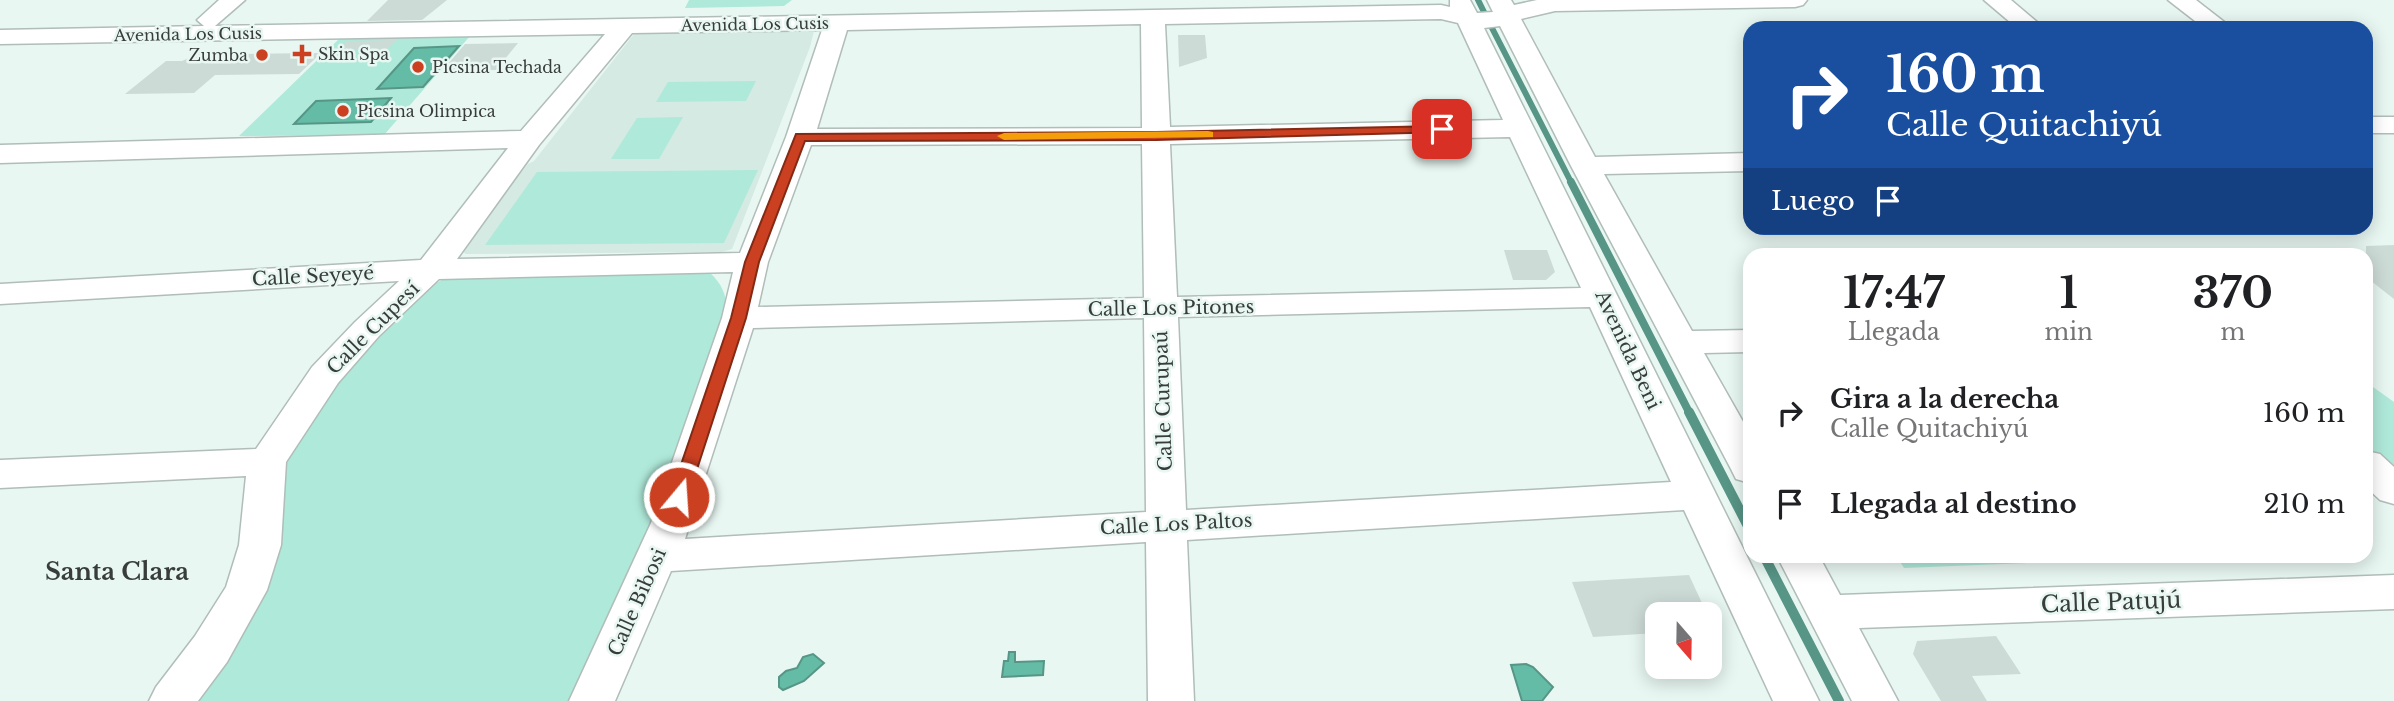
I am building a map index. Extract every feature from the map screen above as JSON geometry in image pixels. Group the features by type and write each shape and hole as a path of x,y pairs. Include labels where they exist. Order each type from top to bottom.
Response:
{"street":[{"path":"209,20 233,0"},
{"name":"Avenida Los Cusis","path":"7,31 428,23 667,8 1088,12 1152,7 1377,0"},
{"name":"Avenida Los Cusis","path":"1152,7 1418,6 1441,12 1463,10 1491,21 1511,6 1526,9 1555,4 1795,0"},
{"path":"1996,0 2023,21"},
{"path":"2180,0 2210,21"},
{"path":"1511,6 1585,166 1743,456"},
{"name":"Calle Curupaú","path":"1152,7 1171,701"},
{"name":"Avenida Beni","path":"1463,10 1796,701"},
{"name":"Avenida Los Cusis","path":"7,31 21,33 25,29 49,22 209,20 625,26 815,11"},
{"name":"Calle Bibosi","path":"592,701 657,556 738,318 752,262 800,137 815,11"},
{"name":"Calle Cupesí","path":"172,701 211,649 246,590 260,545 267,462 294,418 325,375 367,329 432,269 529,139 625,26"},
{"path":"2373,125 2394,125"},
{"path":"800,137 1156,136 1520,128"},
{"path":"0,154 529,139"},
{"path":"1585,166 1743,162"},
{"name":"Calle Seyeyé","path":"0,294 432,269 752,262"},
{"name":"Calle Los Pitones","path":"738,318 1603,297"},
{"path":"1682,342 1743,341"},
{"path":"0,474 267,462"},
{"path":"2373,470 2394,490"},
{"name":"Calle Los Paltos","path":"657,556 1696,495"},
{"path":"1802,563 1875,701"},
{"name":"Calle Patujú","path":"1828,612 2394,592"}],"shaded area":[{"path":"689,0 792,0 784,6 685,8"},
{"path":"811,28 814,31 810,47 732,249 721,252 466,254 458,249 528,164 534,161 634,34 645,30"},
{"path":"470,36 384,135 239,136 340,38"},
{"name":"Picsina Techada","path":"459,46 423,87 377,89 414,48"},
{"path":"756,81 746,101 656,102 668,82"},
{"name":"Picsina Olimpica","path":"391,98 371,122 294,124 316,101"},
{"path":"683,117 659,159 611,159 637,118"},
{"path":"758,170 724,243 485,245 537,172"},
{"path":"709,272 723,290 726,299 718,350 626,585 573,701 192,701 298,433 355,355 434,284 448,277"},
{"path":"2373,387 2394,402 2394,478 2373,460"},
{"path":"1901,563 2030,563 1904,568"},
{"path":"1009,652 1015,652 1015,662 1044,661 1043,675 1002,677 1004,661 1008,661"},
{"path":"813,654 824,663 804,681 783,690 779,687 779,677 786,671 797,668 803,657"},
{"path":"1526,664 1533,667 1553,687 1542,701 1522,701 1511,665"}],"building":[{"path":"388,0 447,0 422,20 367,21"},
{"path":"1178,35 1205,35 1207,58 1179,67"},
{"path":"397,40 387,49 338,50 347,41"},
{"path":"518,43 496,70 441,72 465,44"},
{"path":"205,51 245,51 241,54 321,53 299,74 215,75 194,93 125,94 166,61 182,61"},
{"path":"2394,245 2394,299 2373,282 2373,248 2366,246"},
{"path":"1504,250 1547,250 1555,272 1546,280 1513,280"},
{"path":"1689,575 1701,602 1645,602 1645,634 1593,637 1572,582"},
{"path":"1996,636 2021,674 1972,676 1987,701 1941,701 1913,654 1917,641"}],"waterway":[{"path":"1478,0 1485,14"},
{"path":"1492,28 1572,184"},
{"path":"1571,182 1690,414"},
{"path":"1689,412 1743,516"},
{"path":"1768,563 1839,701"}],"slow traffic":[{"path":"1004,136 1208,135"}],"place":[{"name":"Skin Spa","path":"302,54"},
{"name":"Zumba","path":"262,55"},
{"name":"Picsina Techada","path":"418,67"},
{"name":"Picsina Olimpica","path":"343,111"}],"district":[{"name":"Santa Clara","path":"117,571"}],"route":[{"path":"679,497 738,318 752,262 800,137 1156,136 1442,129"}]}
